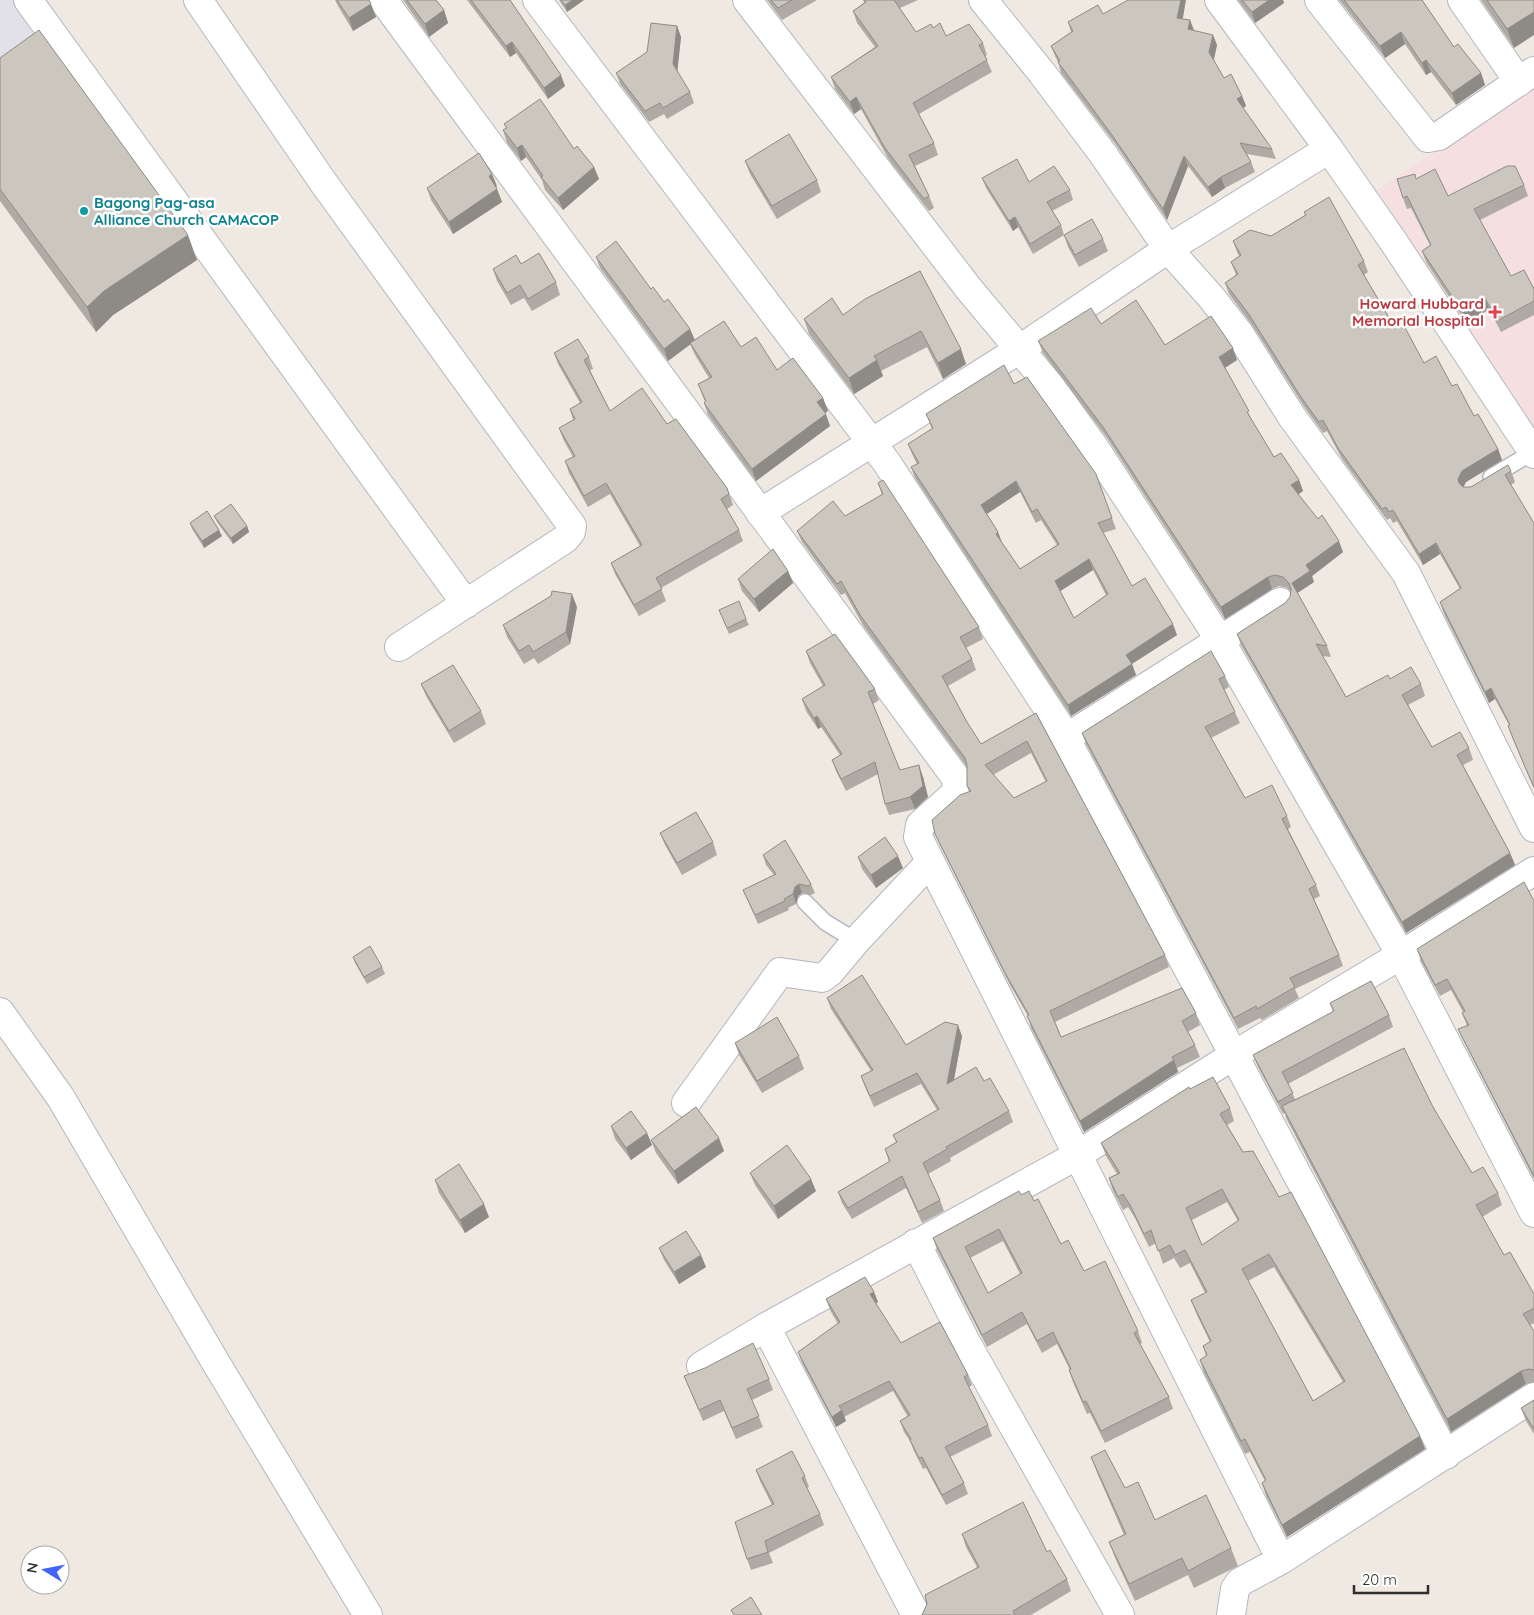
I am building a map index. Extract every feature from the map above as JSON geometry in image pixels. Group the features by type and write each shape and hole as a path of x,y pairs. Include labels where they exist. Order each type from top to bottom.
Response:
{"street":[{"path":"28,0 466,604"},
{"path":"198,0 323,182 572,526 571,532 565,539 398,647"},
{"path":"383,0 956,778 958,786 954,797 918,829 918,837 1076,1156 1281,1560"},
{"path":"537,0 912,499 992,627 1066,738 1446,1455"},
{"path":"747,0 963,281 1020,349 1094,447 1220,640 1401,955 1534,1213"},
{"path":"983,0 1103,154 1168,249 1211,297 1239,333 1292,417 1406,573 1534,828"},
{"path":"1219,0 1329,149 1533,453"},
{"path":"1319,0 1428,138 1439,136 1526,77 1462,0"},
{"path":"760,513 1020,349 1168,249 1329,149"},
{"path":"1066,738 1280,602"},
{"path":"686,1103 780,972 822,978 830,972 856,941 930,862"},
{"path":"701,1366 766,1327 916,1243 1076,1156 1234,1055 1401,955 1534,871"},
{"path":"0,1012 61,1098 216,1363 368,1615"},
{"path":"916,1243 967,1344 1120,1615"},
{"path":"766,1327 916,1615"},
{"path":"1231,1615 1235,1589 1240,1582 1281,1560 1534,1397"}],"lane":[{"path":"1478,485 1533,453"},
{"path":"804,902 825,922 856,941"}],"shaded area":[{"path":"0,0 27,0 60,45 0,89"},
{"name":"Howard Hubbard Memorial Hospital","path":"1534,87 1534,434 1377,190"}],"building":[{"path":"337,0 369,0 371,4 349,18"},
{"path":"407,0 436,0 444,10 425,24"},
{"path":"471,0 510,0 561,75 544,88 512,42 506,46"},
{"path":"561,0 573,0 565,5"},
{"path":"771,0 792,0 778,8"},
{"path":"865,0 894,0 916,32 931,24 933,28 940,23 946,36 969,24 983,43 979,45 987,60 913,103 934,143 909,155 929,196 924,199 885,148 856,97 850,102 831,77 878,46 853,11 866,2"},
{"path":"1128,0 1181,0 1177,18 1190,20 1188,29 1213,35 1209,52 1224,78 1231,74 1242,96 1237,99 1272,149 1240,143 1251,162 1221,177 1208,187 1184,156 1163,209 1112,135 1058,62 1060,61 1051,46 1073,31 1068,22 1098,5 1103,14"},
{"path":"1242,0 1269,0 1252,12"},
{"path":"1344,0 1422,0 1454,47 1458,44 1481,73 1452,93 1426,60 1422,63 1401,32 1380,46"},
{"path":"1487,0 1534,0 1534,12 1507,29"},
{"path":"651,23 677,26 673,64 690,92 663,108 660,103 645,111 616,73 647,52"},
{"path":"39,30 188,235 104,291 87,307 0,189 0,58"},
{"path":"540,99 574,149 577,146 594,167 558,198 541,177 543,176 522,145 517,148 503,130 507,128 504,124"},
{"path":"789,134 817,180 772,206 745,161"},
{"path":"479,153 492,174 489,176 497,189 449,222 427,188"},
{"path":"1017,159 1029,182 1054,166 1070,190 1047,202 1061,225 1030,244 1015,217 1009,221 982,178"},
{"path":"1507,166 1515,166 1524,185 1474,209 1511,276 1524,270 1534,289 1534,301 1497,321 1485,298 1463,313 1422,251 1431,245 1407,196 1403,198 1397,179 1415,174 1416,179 1435,169 1448,196"},
{"path":"1329,197 1364,261 1358,265 1394,326 1402,322 1424,363 1436,356 1452,386 1457,384 1474,416 1478,414 1498,449 1462,471 1458,479 1459,483 1463,487 1471,487 1508,465 1511,471 1505,475 1534,523 1534,787 1508,726 1510,725 1491,688 1485,692 1440,602 1461,588 1436,543 1419,554 1393,510 1389,512 1386,507 1382,509 1338,448 1323,420 1319,422 1301,397 1248,313 1225,283 1238,274 1231,262 1241,255 1233,241 1250,230 1271,236 1306,215 1304,212"},
{"path":"1092,219 1103,239 1075,255 1064,235"},
{"path":"616,241 651,289 653,287 664,302 668,299 690,329 664,349 596,257"},
{"path":"539,253 556,282 528,299 520,285 507,293 493,269 516,255 521,264"},
{"path":"920,271 961,349 938,363 921,331 874,356 877,360 849,378 804,319 832,298 843,315 865,299"},
{"path":"1136,300 1165,345 1211,316 1233,348 1219,357 1249,411 1247,412 1274,457 1281,453 1299,480 1291,485 1318,519 1322,515 1339,541 1306,565 1310,571 1292,583 1327,646 1316,644 1346,697 1388,675 1390,679 1411,667 1421,684 1402,695 1432,747 1460,732 1469,748 1457,755 1510,853 1402,922 1237,634 1285,603 1290,597 1291,589 1289,583 1283,577 1275,575 1268,577 1221,607 1103,427 1038,341 1091,308 1101,324"},
{"path":"724,321 741,347 756,337 777,370 793,358 823,398 817,402 826,414 752,469 704,403 706,401 698,384 712,377 690,343"},
{"path":"578,339 589,357 584,360 610,411 642,388 667,424 676,419 727,488 729,494 721,499 739,530 656,578 662,589 634,605 611,563 642,545 606,483 584,496 565,461 575,456 559,428 575,419 570,409 582,402 554,353"},
{"path":"1004,365 1014,384 1027,377 1096,474 1112,518 1098,523 1132,586 1145,578 1173,624 1126,655 1132,664 1068,705 911,467 919,463 908,444 933,428 926,414","holes":["1016,481 1032,512 1037,509 1059,544 1020,569 996,534 998,532 981,505","1089,559 1108,594 1074,618 1055,581"]},
{"path":"883,480 979,627 960,637 972,659 942,676 967,722 981,744 1036,713 1165,955 1050,1011 1061,1037 1182,988 1196,1013 1182,1021 1195,1045 1172,1057 1174,1060 1080,1121 1027,1016 1029,1015 1005,973 935,834 932,820 960,795 971,791 967,786 965,758 860,615 841,581 837,584 797,531 833,501 845,516 883,494 878,483","holes":["1027,741 1047,781 1014,798 985,765"]},
{"path":"231,504 247,526 231,538 214,516"},
{"path":"207,511 219,530 202,541 190,523"},
{"path":"773,549 788,571 754,599 738,579"},
{"path":"552,591 572,594 566,632 533,652 529,645 519,651 503,625 551,596"},
{"path":"739,601 746,619 727,628 719,610"},
{"path":"835,634 875,689 868,692 900,770 919,765 923,786 910,797 885,804 875,762 841,779 832,760 842,754 817,716 814,718 802,699 825,685 806,651"},
{"path":"1211,651 1225,676 1219,679 1235,712 1205,727 1245,798 1272,785 1287,816 1282,819 1316,885 1309,889 1339,955 1290,978 1295,987 1257,1009 1256,1006 1234,1018 1082,733"},
{"path":"453,665 481,711 449,731 421,684"},
{"path":"696,812 713,842 677,863 660,833"},
{"path":"885,837 898,856 871,875 858,857"},
{"path":"785,840 811,884 808,886 799,884 795,887 793,894 784,899 785,901 755,915 743,890 776,874 763,855"},
{"path":"1524,882 1534,901 1534,1176 1458,1029 1469,1025 1462,1013 1465,1011 1447,979 1435,985 1417,949"},
{"path":"370,946 382,967 364,977 353,957"},
{"path":"862,975 906,1045 945,1022 958,1025 947,1084 976,1067 984,1081 990,1078 1009,1111 946,1147 947,1149 923,1163 940,1200 918,1212 902,1176 848,1208 838,1192 890,1161 885,1149 897,1142 893,1135 939,1109 917,1073 870,1096 861,1076 873,1070 827,998"},
{"path":"1371,981 1389,1015 1282,1072 1293,1093 1278,1102 1253,1055 1334,1011 1330,1003"},
{"path":"777,1017 799,1056 757,1081 735,1043"},
{"path":"1404,1048 1433,1107 1472,1173 1483,1167 1498,1193 1476,1205 1504,1255 1510,1252 1534,1294 1534,1308 1523,1314 1534,1331 1534,1370 1521,1371 1447,1419 1282,1106"},
{"path":"1213,1077 1230,1108 1220,1114 1243,1152 1253,1151 1279,1197 1291,1192 1420,1436 1282,1525 1262,1483 1266,1480 1245,1439 1241,1441 1200,1360 1207,1355 1203,1346 1211,1341 1191,1300 1207,1292 1185,1250 1175,1255 1170,1245 1158,1251 1151,1230 1144,1234 1130,1205 1123,1194 1118,1197 1109,1178 1120,1173 1101,1143 1189,1087 1190,1089","holes":["1222,1189 1239,1220 1202,1245 1186,1208","1269,1254 1345,1381 1313,1401 1242,1269"]},
{"path":"696,1107 719,1138 674,1171 651,1140"},
{"path":"631,1111 647,1133 626,1148 611,1126"},
{"path":"787,1145 811,1179 774,1206 750,1173"},
{"path":"459,1164 484,1204 460,1220 435,1180"},
{"path":"1019,1191 1021,1195 1029,1191 1034,1201 1038,1199 1061,1244 1068,1240 1084,1271 1105,1261 1138,1331 1134,1333 1169,1397 1101,1431 1086,1401 1083,1402 1069,1370 1071,1369 1053,1332 1037,1341 1022,1312 982,1335 933,1238","holes":["999,1229 1022,1273 988,1293 965,1247"]},
{"path":"686,1231 701,1255 674,1272 659,1248"},
{"path":"865,1277 874,1292 870,1294 901,1343 940,1322 968,1375 964,1377 988,1425 945,1447 964,1483 942,1495 922,1457 919,1458 911,1439 900,1421 910,1415 889,1381 839,1406 842,1410 832,1417 798,1352 840,1322 826,1299"},
{"path":"753,1343 769,1379 747,1389 759,1416 732,1428 720,1400 699,1410 684,1376 705,1368"},
{"path":"1534,1400 1534,1429 1521,1408"},
{"path":"1105,1450 1125,1488 1138,1482 1155,1520 1206,1495 1231,1548 1188,1571 1182,1558 1129,1584 1109,1542 1126,1534 1091,1457"},
{"path":"792,1451 805,1476 802,1478 820,1514 765,1541 768,1552 747,1559 735,1522 774,1504 756,1470"},
{"path":"1023,1502 1047,1552 1050,1550 1067,1579 1013,1611 1015,1615 922,1615 927,1604 925,1595 979,1567 962,1534"},
{"path":"751,1597 762,1615 734,1615 731,1610"}],"place":[{"name":"Bagong Pag-asa Alliance Church CAMACOP","path":"84,211"},
{"name":"Howard Hubbard Memorial Hospital","path":"1495,312"}]}
